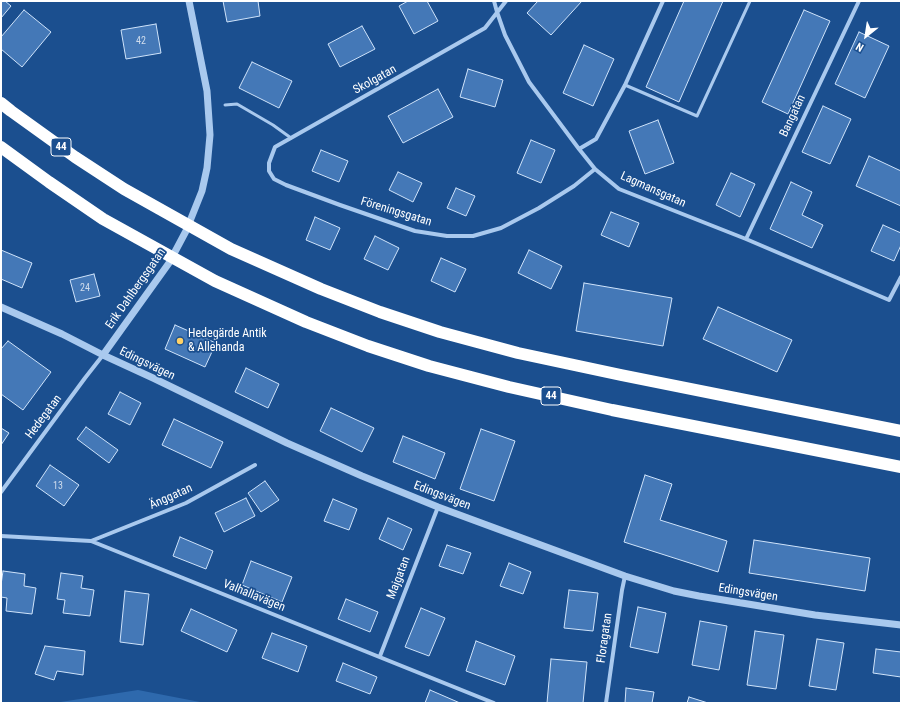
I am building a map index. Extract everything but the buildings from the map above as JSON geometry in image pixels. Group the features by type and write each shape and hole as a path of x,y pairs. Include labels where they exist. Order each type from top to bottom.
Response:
{"highway":[{"name":"44","path":"1,103 75,157 124,189 231,249 321,289 380,312 440,332 518,353 901,432"},
{"name":"44","path":"1,147 103,219 215,281 306,322 368,346 430,366 510,387 627,413 901,467"}],"street":[{"name":"Erik Dahlbergsgatan","path":"103,355 144,300 169,263 186,231 202,192 207,168 210,135 207,91 189,1"},
{"name":"Lagmansgatan","path":"494,1 505,35 529,82 595,169 619,189 746,239 889,300 901,277"},
{"name":"Skolgatan","path":"274,179 269,171 269,163 275,147 485,28 506,1"},
{"path":"579,149 596,140 625,85 663,1"},
{"name":"Bangatan","path":"746,239 859,1"},
{"name":"Föreningsgatan","path":"274,179 340,205 415,231 447,236 473,236 501,228 533,211 574,186 595,169"},
{"name":"Edingsvägen","path":"1,307 62,334 287,443 369,479 438,507 625,576 674,591 699,596 815,615 901,625"},
{"name":"Hedegatan","path":"1,492 103,355"},
{"name":"Änggatan","path":"90,541 186,504 255,465"},
{"name":"Majgatan","path":"380,656 438,507"},
{"name":"Valhallavägen","path":"1,536 90,541 494,703"},
{"name":"Floragatan","path":"606,703 625,576"}],"lane":[{"path":"625,85 697,116 750,1"},
{"path":"225,105 237,104 273,125 291,138"}],"shaded area":[{"path":"138,690 205,703 54,703"}],"place":[{"name":"Hedegärde Antik & Allehanda","path":"180,341"}]}
